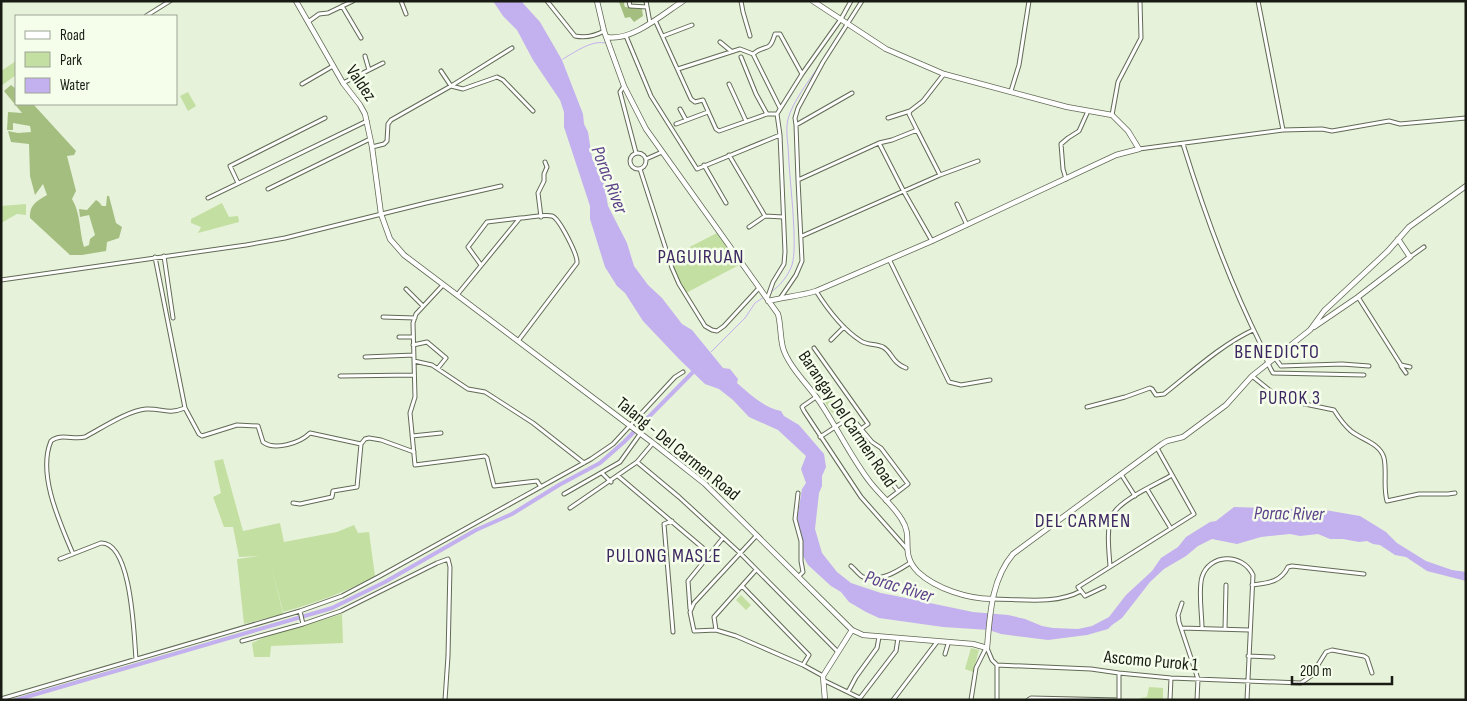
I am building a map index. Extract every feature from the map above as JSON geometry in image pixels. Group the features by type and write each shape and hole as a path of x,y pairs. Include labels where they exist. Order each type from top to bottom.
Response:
{"street":[{"path":"148,15 170,1"},
{"name":"Valdez","path":"296,1 343,83 360,105 367,121 377,189"},
{"path":"308,22 319,14 328,13 353,1"},
{"path":"401,1 406,14"},
{"path":"548,1 575,36 588,37 604,31"},
{"name":"Barangay Del Carmen Road","path":"597,1 604,31 624,86 646,129 778,314 783,347 787,355 870,481 902,519 906,527 907,550 910,563"},
{"path":"629,1 630,6 647,7"},
{"path":"646,1 650,23"},
{"path":"607,37 616,39 626,36 683,1"},
{"path":"741,1 750,36"},
{"path":"813,1 886,49 944,74 1088,111 1112,115 1128,131 1139,149"},
{"path":"851,1 777,114 780,135 784,264 773,282 768,299 798,296 816,291 932,241 1116,155 1139,149 1283,130 1322,129 1332,131 1389,121 1400,124 1466,118"},
{"path":"781,297 796,275 802,261 795,118 798,108 823,62 862,1"},
{"path":"1012,91 1019,65 1029,1"},
{"path":"1112,115 1118,82 1141,38 1140,1"},
{"path":"1258,1 1283,130"},
{"path":"342,6 361,38"},
{"path":"655,19 691,99 695,102 703,100 715,128 719,131 767,114 777,114"},
{"path":"664,36 692,25"},
{"path":"753,54 758,50 769,48 775,34 780,34 802,74"},
{"path":"626,36 660,113 696,168 780,135"},
{"path":"720,42 731,52"},
{"path":"372,147 384,144 387,141 388,124 391,120 512,48"},
{"path":"678,68 740,49 753,54 780,108"},
{"path":"365,56 369,70"},
{"path":"741,57 756,94 767,114"},
{"path":"343,83 383,63"},
{"path":"302,84 333,66"},
{"path":"442,71 451,86 463,90 498,77 504,80 533,111"},
{"path":"888,118 910,110 923,101 944,74"},
{"path":"729,84 746,121"},
{"path":"624,86 620,92 636,153"},
{"path":"796,125 852,93"},
{"path":"680,109 686,120"},
{"path":"910,110 909,114 916,130 940,175"},
{"path":"1066,179 1063,169 1061,144 1079,131 1088,111"},
{"path":"676,124 708,112"},
{"path":"238,183 230,166 325,118"},
{"path":"208,198 367,121"},
{"path":"798,180 879,143 916,130"},
{"path":"268,189 371,139"},
{"path":"879,143 932,241"},
{"path":"1183,144 1195,184 1224,262 1253,330 1262,346 1267,364 1273,373 1364,375"},
{"path":"646,159 662,152"},
{"path":"636,153 642,154 646,159 645,165 640,169 634,168 630,163 631,156 636,153"},
{"path":"729,155 765,216"},
{"path":"802,236 940,175 978,161"},
{"path":"541,217 538,193 544,182 544,174 547,167 545,162"},
{"path":"704,165 726,203"},
{"path":"640,169 672,268 679,284 706,326 718,331 761,290"},
{"path":"1,280 275,240 501,186"},
{"path":"1310,330 1324,311 1388,251 1409,227 1466,186"},
{"name":"Talang - Del Carmen Road","path":"377,189 381,214 390,239 404,256 705,484 852,630"},
{"path":"957,204 967,224"},
{"path":"481,265 468,247 488,222 551,216 556,219 573,248 578,260 577,263 518,342"},
{"path":"749,227 765,216 783,217"},
{"path":"457,295 520,218"},
{"path":"1398,239 1410,257"},
{"path":"971,700 976,668 987,648 992,599 1000,573 1013,554 1156,448 1167,441 1179,439 1189,434 1226,405 1252,376 1267,364 1310,330 1358,297 1424,247"},
{"path":"164,256 173,318"},
{"path":"155,257 185,408 201,436 242,425 258,426 263,442 272,446 303,439 310,433 361,444"},
{"path":"889,259 949,382 961,385 990,380"},
{"path":"443,285 423,306 415,318 412,337 414,397 410,413 415,465 485,456 488,458 494,486 537,482 541,487"},
{"path":"406,289 423,306"},
{"path":"816,291 828,310 844,327 862,341 885,348 896,362 906,368"},
{"path":"1358,297 1406,373"},
{"path":"383,317 415,318"},
{"path":"831,340 844,327"},
{"path":"1087,407 1150,388 1156,395 1164,394 1220,352 1232,340 1253,330"},
{"path":"399,337 412,337"},
{"path":"413,345 427,342 446,358 438,368"},
{"path":"814,348 868,424 862,429"},
{"path":"365,357 414,355"},
{"path":"1275,358 1281,366 1342,364 1370,366"},
{"path":"414,361 432,364 468,389 485,392 533,423 584,463"},
{"path":"1401,365 1410,367"},
{"path":"1,699 300,613 355,590 508,506 606,449 631,427 675,377 683,372"},
{"path":"340,376 414,375"},
{"path":"1252,376 1273,393 1294,401 1334,410 1351,431 1377,447 1384,459 1387,502 1419,494 1448,494 1455,492"},
{"path":"816,397 802,407 861,497 907,550"},
{"path":"73,554 57,515 52,496 47,462 51,441 59,437 85,437 139,410 149,409 172,412 185,408"},
{"path":"820,437 849,418"},
{"path":"849,418 881,448 908,484 886,501"},
{"path":"849,418 881,469 898,491"},
{"path":"412,436 441,433"},
{"path":"564,494 620,462 639,433"},
{"path":"293,503 300,504 332,497 333,491 357,487 361,444 364,439 372,438 414,452"},
{"path":"570,508 611,482 637,462 653,443"},
{"path":"1104,587 1085,596 1078,587 1170,527 1194,514 1156,448"},
{"path":"637,462 679,497 740,553 838,652"},
{"path":"602,473 611,482"},
{"path":"1121,474 1135,496"},
{"path":"1110,566 1109,532 1111,518 1116,510 1135,496 1172,475"},
{"path":"618,476 710,554"},
{"path":"1147,489 1170,527"},
{"path":"798,493 795,519 801,541 803,572 799,576"},
{"path":"672,521 664,524 673,632"},
{"path":"690,612 694,603 757,535"},
{"path":"723,538 688,581 690,612 694,630 716,630 736,636 803,665 823,676 825,681 825,700"},
{"path":"60,559 104,542 117,554 129,585 136,659"},
{"path":"1202,628 1201,582 1204,571 1218,561 1230,558 1238,560 1253,575 1247,700"},
{"path":"242,641 302,623 360,602 428,567 448,560 450,567 445,700"},
{"path":"851,566 862,576 879,578 891,574 910,563 931,582 981,599 1056,600 1082,592"},
{"path":"1252,585 1276,581 1282,577 1288,567 1292,566 1364,574"},
{"path":"716,630 714,617 756,570"},
{"path":"1225,629 1226,585"},
{"path":"742,586 809,655 803,665"},
{"path":"1182,603 1178,615 1198,679 1197,700"},
{"path":"300,613 302,623"},
{"path":"1181,628 1249,630"},
{"path":"823,676 852,630 859,634 948,644 973,644 987,648"},
{"path":"848,692 856,677 877,648 879,636"},
{"path":"825,681 860,698 896,651 898,638"},
{"path":"894,700 937,642"},
{"path":"945,654 948,644"},
{"path":"987,648 997,666 997,700"},
{"name":"Ascomo Purok 1","path":"997,666 1090,669 1118,674 1171,678 1302,683 1312,676 1326,652 1332,650 1364,656 1367,658 1372,673"},
{"path":"1248,656 1273,657"},
{"path":"1028,700 1031,698 1119,700 1118,674"},
{"path":"1170,700 1171,678"}],"green space":[{"path":"625,1 625,7 642,9 643,16 634,22 630,17 625,18 619,2"},
{"path":"15,62 15,76 1,86 1,71"},
{"path":"11,85 15,88 15,104 4,91"},
{"path":"188,92 196,106 188,111 180,96"},
{"path":"15,105 34,105 76,151 74,155 67,156 76,191 72,199 77,211 84,247 89,245 90,239 95,235 89,215 80,217 79,209 87,210 96,200 102,206 106,206 107,196 109,196 116,223 122,227 119,238 107,242 106,251 70,255 30,218 32,207 37,201 47,195 43,184 35,195 30,176 29,144 11,142 8,131 18,133 31,132 30,126 13,123 13,130 7,130 8,112 22,113"},
{"path":"222,203 229,217 238,216 239,222 198,233 201,227 191,223 191,219"},
{"path":"26,204 26,215 17,214 1,223 1,206"},
{"path":"717,233 739,265 686,293 670,257"},
{"path":"830,395 838,408 832,413 823,399"},
{"path":"223,459 243,531 280,523 284,542 337,532 354,525 358,533 369,532 375,576 331,597 283,612 271,564 283,614 244,624 237,559 259,556 239,557 233,527 224,527 213,497 221,493 214,461"},
{"path":"741,595 751,605 746,610 736,600"},
{"path":"342,614 343,643 271,646 270,657 254,657 252,643 265,637"},
{"path":"971,648 979,650 973,672 965,669"},
{"path":"1149,687 1163,688 1163,700 1140,700 1140,698 1147,697"}],"water":[{"name":"Porac River","path":"493,1 521,1 540,22 562,60 583,114 592,158 603,177 608,206 627,243 634,266 682,324 692,330 723,368 730,369 738,379 737,383 758,400 769,407 781,411 784,416 799,425 824,454 826,467 822,476 815,529 822,553 837,572 851,583 881,593 973,612 1008,615 1042,626 1078,629 1092,626 1109,617 1126,595 1152,571 1161,558 1178,547 1186,537 1210,522 1216,521 1234,507 1325,510 1360,516 1426,561 1452,570 1466,572 1466,581 1427,571 1406,557 1395,555 1380,545 1367,541 1330,539 1318,534 1300,536 1290,534 1261,537 1237,544 1212,539 1164,569 1150,582 1122,618 1108,629 1087,635 1048,640 1001,634 989,630 943,627 879,618 849,602 841,592 831,586 808,565 803,556 802,539 797,519 802,489 806,483 801,469 806,456 778,430 749,417 733,400 719,389 705,384 643,321 605,267 590,219 590,206 564,127 564,112 560,100 533,60 517,30 503,16"}],"waterway":[{"path":"563,59 588,45 606,42"},
{"path":"771,292 786,277 794,257 787,132 788,119 797,99 819,66"},
{"path":"711,352 745,318 755,303 764,297"},
{"path":"16,700 332,608 385,582 476,530 512,514 559,485 600,463 624,442 696,369"}],"district":[{"name":"PAGUIRUAN","path":"701,257"},
{"name":"BENEDICTO","path":"1277,352"},
{"name":"PUROK 3","path":"1290,398"},
{"name":"DEL CARMEN","path":"1083,521"},
{"name":"PULONG MASLE","path":"664,556"}]}
